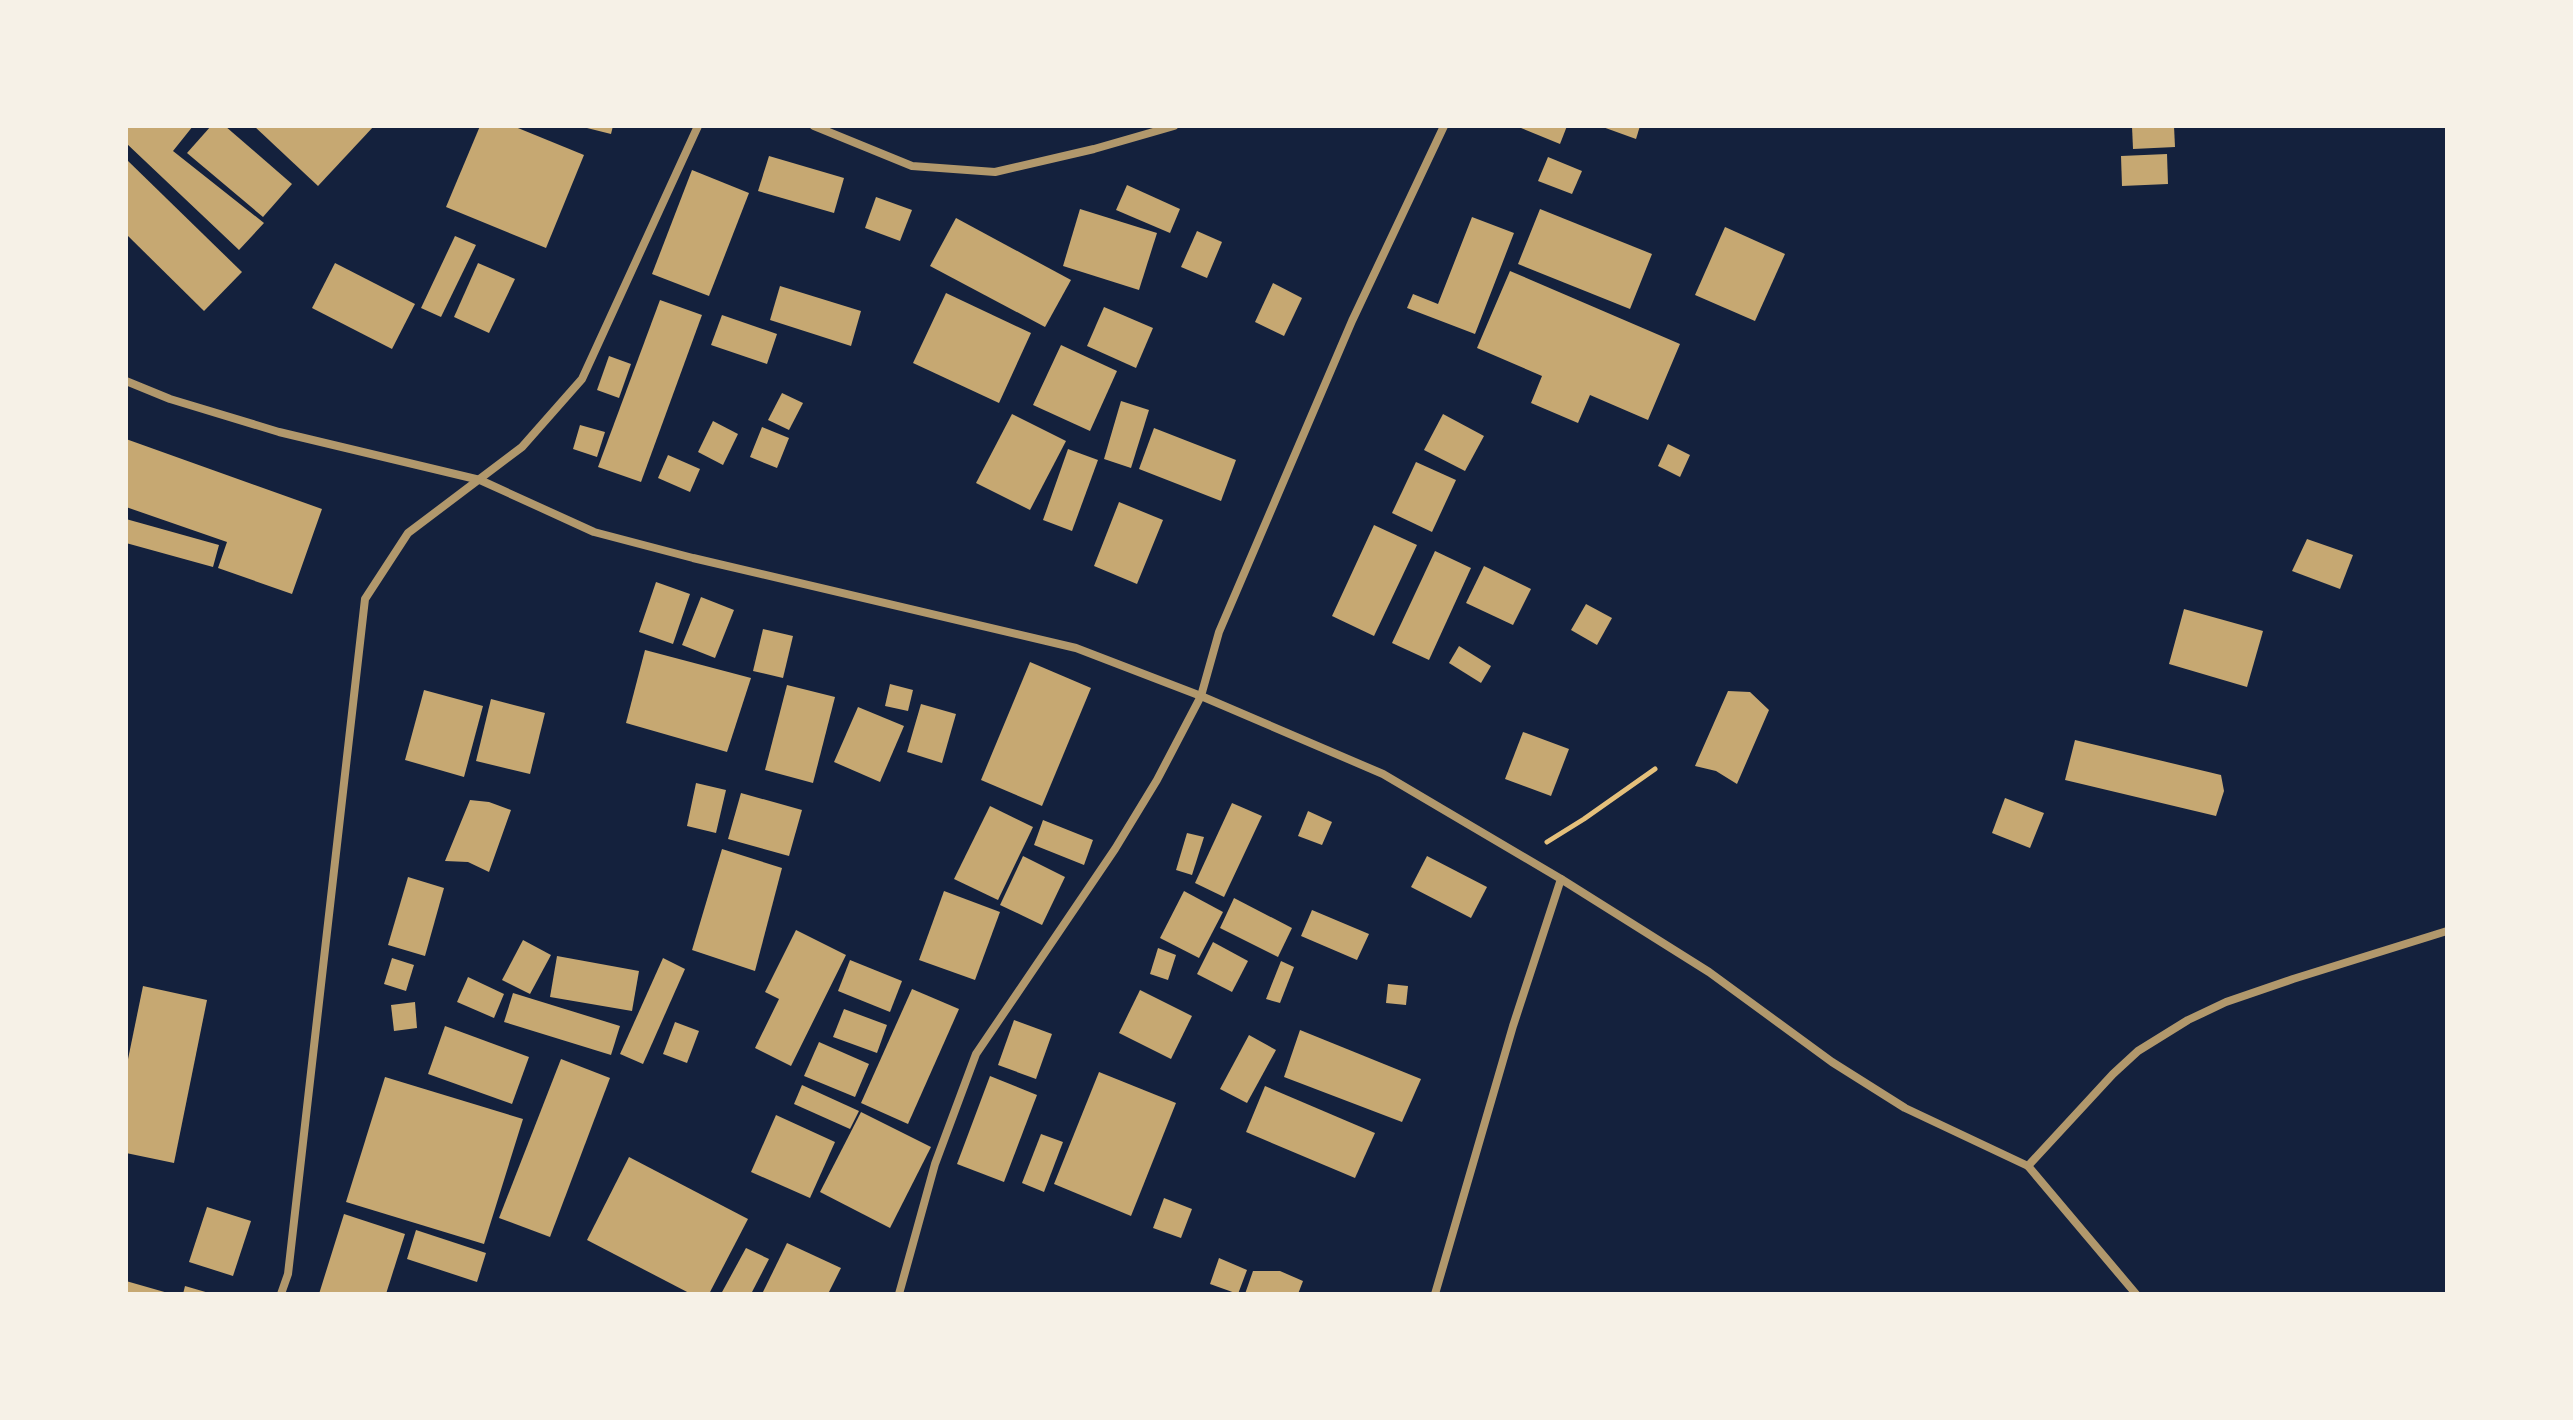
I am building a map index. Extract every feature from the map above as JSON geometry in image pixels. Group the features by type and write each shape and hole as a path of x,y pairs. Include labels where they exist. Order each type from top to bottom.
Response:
{"street":[{"path":"281,1294 288,1274 365,599 408,533 522,447 582,379 698,126"},
{"path":"814,126 912,166 995,172 1174,126"},
{"path":"899,1294 935,1164 976,1054 1115,849 1157,780 1201,696 1219,632 1243,575 1352,321 1444,126"},
{"path":"126,381 170,399 279,432 480,480 594,532 1076,648 1201,696 1383,774 1561,879 1709,972 1832,1062 1905,1108 2028,1166 2136,1294"},
{"path":"1435,1294 1513,1026 1561,879"},
{"path":"2028,1166 2138,1051 2188,1020 2226,1002 2447,931"}],"path":[{"path":"1522,856 1584,819 1655,769"}],"building":[{"path":"126,126 193,126 173,151 264,223 239,250 126,143"},
{"path":"211,126 225,126 292,184 263,217 187,153"},
{"path":"254,126 374,126 318,186"},
{"path":"480,126 513,126 584,155 546,248 446,207"},
{"path":"579,126 613,126 611,134"},
{"path":"1516,126 1567,126 1560,144"},
{"path":"1600,126 1640,126 1636,139"},
{"path":"2132,126 2174,126 2175,147 2133,149"},
{"path":"2167,154 2168,184 2122,186 2121,156"},
{"path":"769,156 844,178 834,213 758,191"},
{"path":"1548,157 1582,171 1572,194 1538,181"},
{"path":"126,159 242,272 204,311 126,234"},
{"path":"692,170 749,193 709,296 652,274"},
{"path":"1127,185 1180,209 1170,233 1116,210"},
{"path":"876,197 912,210 900,241 865,228"},
{"path":"1080,209 1157,233 1139,290 1063,266"},
{"path":"1540,209 1652,254 1630,309 1518,264"},
{"path":"1472,217 1514,233 1475,334 1407,308 1413,294 1438,304"},
{"path":"956,218 1071,280 1045,327 930,266"},
{"path":"1725,227 1785,254 1755,321 1695,295"},
{"path":"1197,231 1222,242 1207,278 1181,267"},
{"path":"455,236 476,245 441,317 421,308"},
{"path":"335,263 415,304 392,349 312,308"},
{"path":"478,263 515,279 489,333 454,317"},
{"path":"1510,271 1680,344 1648,420 1590,395 1578,423 1531,403 1542,376 1477,348"},
{"path":"1273,283 1302,298 1284,336 1255,322"},
{"path":"780,286 861,311 851,346 770,320"},
{"path":"946,293 1031,333 999,403 913,363"},
{"path":"660,300 702,315 641,482 598,467"},
{"path":"1104,307 1153,328 1136,368 1087,346"},
{"path":"722,315 777,334 767,364 711,345"},
{"path":"1061,345 1117,371 1090,431 1033,405"},
{"path":"609,356 631,364 619,398 597,390"},
{"path":"782,393 803,403 789,430 768,420"},
{"path":"1121,401 1149,410 1131,468 1104,459"},
{"path":"1012,414 1066,441 1030,510 976,483"},
{"path":"1443,414 1484,436 1465,471 1424,450"},
{"path":"713,421 738,434 723,465 698,452"},
{"path":"580,425 605,432 597,457 573,449"},
{"path":"762,427 789,438 777,468 750,457"},
{"path":"1154,428 1236,460 1221,501 1139,469"},
{"path":"126,439 322,509 292,594 218,568 227,542 126,507"},
{"path":"1668,444 1690,455 1680,477 1658,466"},
{"path":"1068,449 1098,460 1072,531 1043,520"},
{"path":"668,455 700,469 690,492 658,478"},
{"path":"1416,462 1456,480 1432,532 1392,513"},
{"path":"1119,502 1163,520 1137,584 1094,566"},
{"path":"126,519 219,545 213,567 126,543"},
{"path":"1374,525 1417,545 1374,636 1332,616"},
{"path":"2307,539 2353,555 2340,589 2292,571"},
{"path":"1435,551 1471,568 1429,660 1392,643"},
{"path":"1484,566 1531,589 1513,625 1466,603"},
{"path":"656,582 690,594 673,644 639,632"},
{"path":"701,597 734,610 715,658 682,645"},
{"path":"1586,604 1612,618 1597,645 1571,630"},
{"path":"2184,609 2263,631 2247,687 2169,664"},
{"path":"763,629 793,636 783,678 753,671"},
{"path":"1459,646 1491,666 1481,683 1449,663"},
{"path":"645,650 751,678 727,752 626,723"},
{"path":"1030,662 1091,688 1042,806 981,780"},
{"path":"890,684 913,690 908,711 885,706"},
{"path":"787,685 835,697 813,783 765,770"},
{"path":"424,690 483,706 464,777 405,760"},
{"path":"1728,691 1750,692 1769,710 1737,784 1716,771 1695,766"},
{"path":"491,699 545,713 530,774 476,761"},
{"path":"921,704 956,714 942,763 907,752"},
{"path":"858,707 904,726 880,782 834,762"},
{"path":"1523,732 1569,749 1551,796 1505,779"},
{"path":"2075,740 2221,775 2224,791 2216,816 2065,780"},
{"path":"696,783 726,790 716,833 687,826"},
{"path":"741,793 802,810 789,856 728,839"},
{"path":"2005,798 2044,813 2030,848 1992,833"},
{"path":"470,800 489,802 511,810 489,872 468,862 445,861"},
{"path":"1232,803 1262,816 1224,897 1195,883"},
{"path":"990,806 1033,827 998,900 954,879"},
{"path":"1308,811 1332,822 1322,845 1298,836"},
{"path":"1043,820 1093,840 1084,865 1034,845"},
{"path":"1187,833 1204,837 1192,875 1176,870"},
{"path":"722,849 782,868 755,971 692,950"},
{"path":"1023,856 1065,877 1042,925 1000,905"},
{"path":"1427,856 1487,887 1471,918 1411,887"},
{"path":"408,877 444,888 425,956 388,945"},
{"path":"944,891 1000,912 975,980 919,960"},
{"path":"1184,891 1223,912 1199,958 1160,938"},
{"path":"1234,898 1292,928 1278,957 1220,928"},
{"path":"1312,910 1369,934 1357,960 1301,936"},
{"path":"796,930 846,955 791,1066 755,1048 779,999 765,992"},
{"path":"523,940 551,955 530,994 502,980"},
{"path":"1213,942 1248,961 1232,992 1197,974"},
{"path":"1158,948 1176,955 1168,980 1150,974"},
{"path":"557,956 639,971 632,1011 550,997"},
{"path":"392,958 414,965 406,991 384,984"},
{"path":"663,958 685,969 643,1064 620,1054"},
{"path":"850,960 902,981 890,1012 838,991"},
{"path":"1281,961 1294,967 1280,1003 1266,999"},
{"path":"468,977 504,994 494,1018 457,1002"},
{"path":"1388,984 1408,986 1406,1005 1386,1003"},
{"path":"143,986 207,1000 174,1163 126,1153 126,1069"},
{"path":"912,989 959,1009 908,1124 861,1103"},
{"path":"1140,990 1192,1016 1171,1059 1119,1033"},
{"path":"513,993 620,1026 611,1055 504,1022"},
{"path":"415,1002 417,1028 394,1031 391,1005"},
{"path":"844,1009 887,1025 877,1053 833,1037"},
{"path":"1014,1020 1052,1034 1036,1079 998,1065"},
{"path":"675,1022 699,1031 687,1063 663,1054"},
{"path":"445,1026 529,1057 512,1104 428,1074"},
{"path":"1300,1030 1421,1079 1402,1122 1284,1077"},
{"path":"1249,1035 1276,1050 1247,1103 1220,1089"},
{"path":"819,1042 869,1064 855,1097 804,1076"},
{"path":"561,1059 610,1078 550,1237 499,1218"},
{"path":"1099,1072 1176,1103 1131,1216 1054,1184"},
{"path":"990,1076 1037,1095 1004,1182 957,1164"},
{"path":"385,1077 523,1119 484,1244 346,1202"},
{"path":"802,1085 859,1111 850,1129 794,1104"},
{"path":"1265,1086 1375,1133 1355,1178 1246,1132"},
{"path":"861,1112 931,1147 890,1228 820,1192"},
{"path":"776,1115 835,1142 810,1198 751,1172"},
{"path":"1041,1134 1063,1142 1044,1192 1022,1183"},
{"path":"629,1157 748,1219 709,1294 691,1294 587,1240"},
{"path":"1164,1198 1192,1209 1181,1238 1153,1228"},
{"path":"207,1207 251,1221 233,1276 189,1262"},
{"path":"344,1214 405,1234 386,1294 319,1294"},
{"path":"416,1230 486,1253 477,1282 407,1259"},
{"path":"787,1243 841,1268 828,1294 762,1294"},
{"path":"746,1248 769,1259 751,1294 721,1294"},
{"path":"1219,1258 1247,1270 1238,1294 1210,1284"},
{"path":"1253,1271 1280,1271 1303,1281 1298,1294 1245,1294"},
{"path":"126,1281 168,1293 168,1294 126,1294"},
{"path":"185,1286 209,1293 183,1294"}]}
